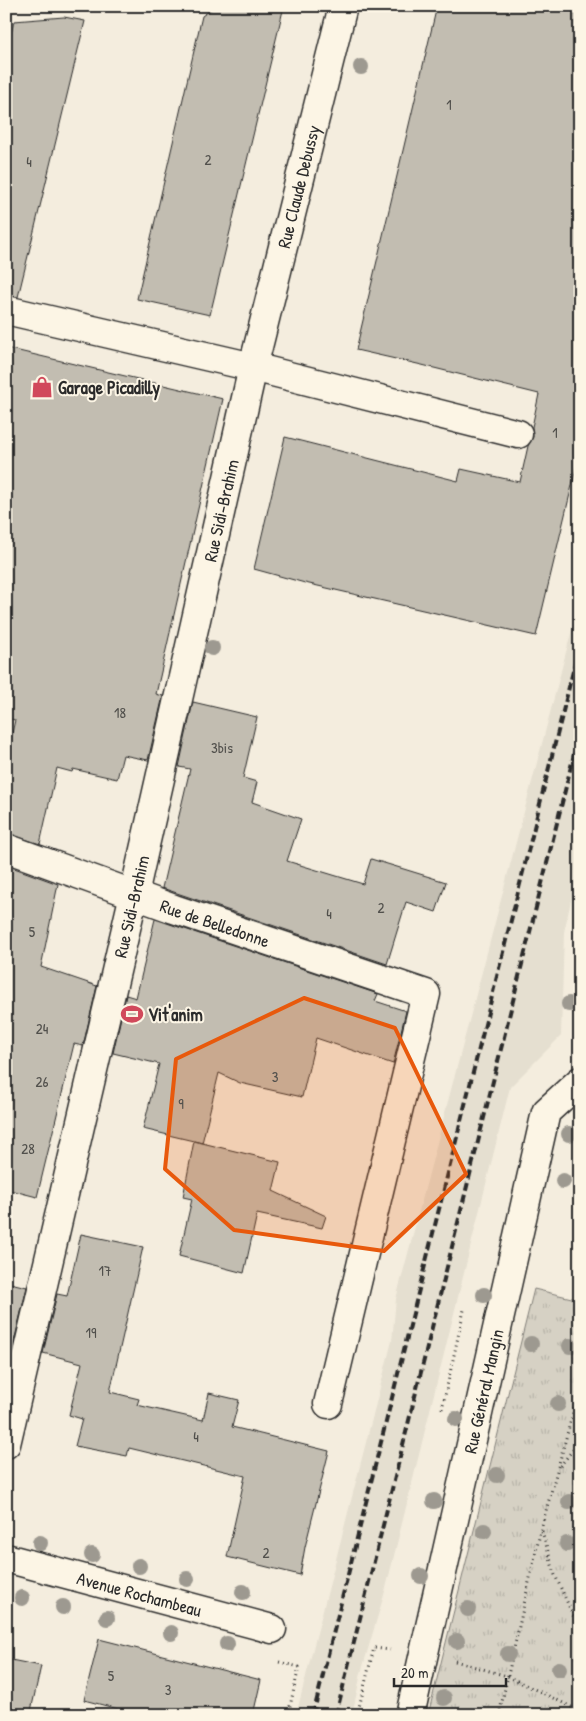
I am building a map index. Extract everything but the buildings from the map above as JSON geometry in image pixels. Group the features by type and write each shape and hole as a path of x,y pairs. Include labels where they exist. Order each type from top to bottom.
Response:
{"street":[{"name":"Rue Claude Debussy","path":"253,367 343,6"},
{"path":"6,310 253,367 518,434"},
{"name":"Rue Sidi-Brahim","path":"6,1444 134,894 253,367"},
{"name":"Rue de Belledonne","path":"6,848 426,994 328,1404"},
{"name":"Rue Général Mangin","path":"410,1715 546,1112 580,1081"},
{"name":"Avenue Rochambeau","path":"6,1558 272,1630"}],"path":[{"path":"499,1715 541,1530 580,1387"},
{"path":"558,1468 580,1441"},
{"path":"541,1530 555,1575 580,1631"},
{"path":"357,1715 374,1648 425,1653 507,1676 580,1710"},
{"path":"283,1663 299,1667 288,1715"}],"highlighted area":[{"path":"304,998 395,1028 466,1174 384,1251 234,1230 165,1169 176,1059"}],"shaded area":[{"path":"580,599 580,860 564,932 561,1036 510,1087 386,1588 361,1673 352,1715 296,1715 392,1341 396,1299"}],"green space":[{"path":"534,1289 580,1300 580,1715 428,1715"}],"railway":[{"path":"313,1715 580,643"},
{"path":"336,1715 580,730"}],"place":[{"name":"Garage Picadilly","path":"42,387"},
{"name":"Vit'anim","path":"132,1014"}]}
